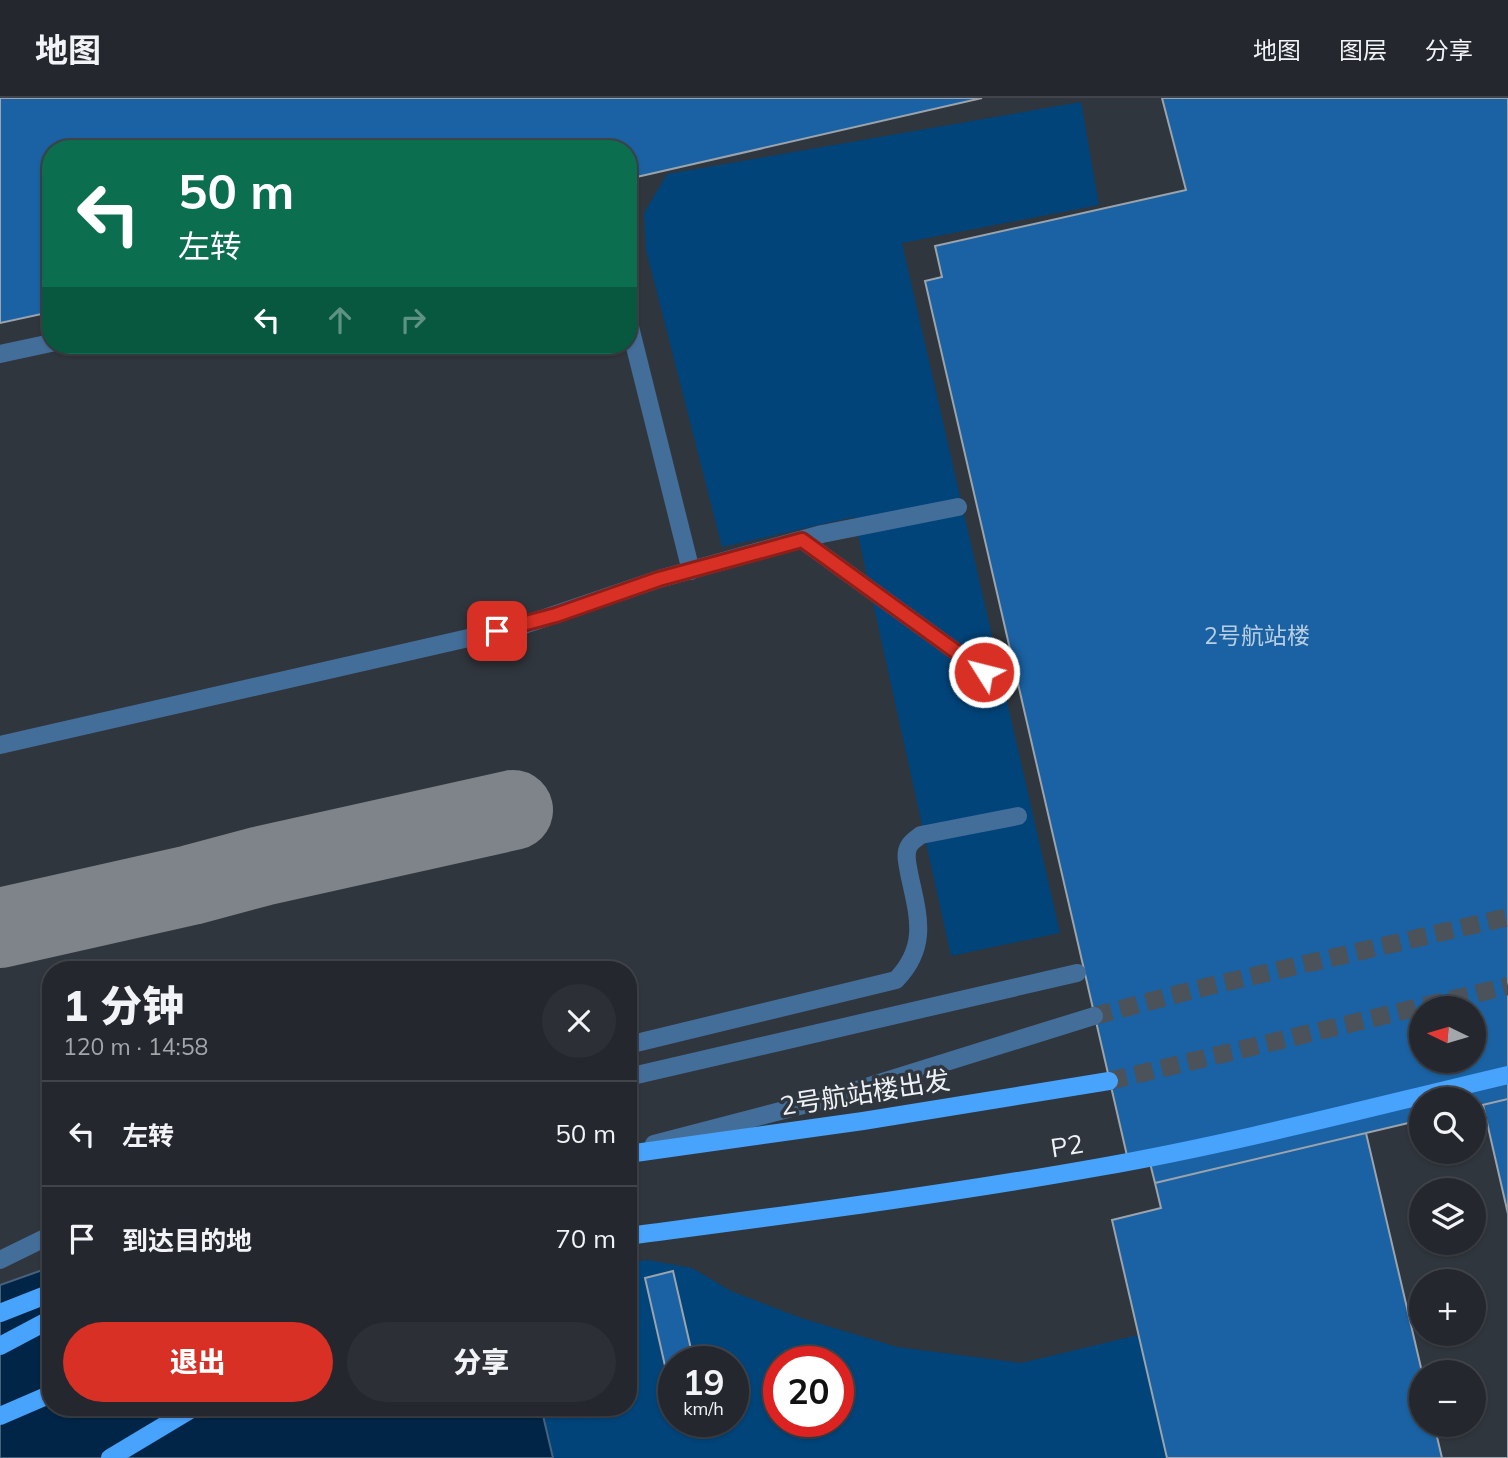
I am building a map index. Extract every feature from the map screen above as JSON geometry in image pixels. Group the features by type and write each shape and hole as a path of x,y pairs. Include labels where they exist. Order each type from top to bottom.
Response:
{"main road":[{"name":"P2","path":"637,1235 858,1205 1100,1167 1508,1075"},
{"name":"2号航站楼出发","path":"637,1151 863,1121 1109,1081"},
{"path":"0,1313 42,1297"},
{"path":"0,1346 42,1324"},
{"path":"0,1416 42,1398"},
{"path":"110,1458 180,1416"}],"lane":[{"path":"0,354 42,345"},
{"path":"637,354 691,570"},
{"path":"0,745 521,626 691,570 802,540 958,507"},
{"path":"802,540 984,672"},
{"path":"637,1043 896,980 906,970 915,954 918,937 916,900 907,860 909,846 921,835 1018,816"},
{"path":"637,1075 1077,973"},
{"path":"637,1150 834,1097 1094,1016"},
{"path":"0,1260 42,1239"}],"shaded area":[{"path":"1081,102 1099,205 902,243 1060,933 951,956 854,517 722,547 646,250 644,213 667,174"},
{"path":"648,1260 692,1268 731,1291 801,1318 897,1347 1021,1363 1138,1335 1167,1458 553,1458 543,1416 637,1416 637,1261"},
{"path":"42,1270 42,1416 543,1416 553,1458 0,1458 0,1285"}],"building":[{"path":"0,98 982,98 637,177 637,140 42,140 42,314 0,323"},
{"path":"1162,98 1508,98 1508,1099 1486,1104 1486,1087 1409,1087 1409,1123 1155,1183 1148,1155 1128,1160 925,281 942,277 935,246 1186,190"},
{"path":"1508,1099 1508,1458 1167,1458 1112,1220 1161,1208 1155,1183 1409,1123 1409,1164 1486,1164 1486,1104"},
{"path":"1486,1118 1508,1214 1508,1458 1442,1458 1437,1437 1486,1437 1486,1360 1419,1360 1416,1346 1486,1346 1486,1269 1409,1269 1409,1317 1366,1133 1409,1123 1409,1164 1486,1164"},
{"path":"673,1271 690,1346 661,1346 645,1278"}],"taxiway":[{"path":"0,928 513,810"}],"tunnel":[{"path":"1094,1016 1197,989 1508,917"},
{"path":"1109,1081 1508,986"}],"route":[{"path":"497,631 556,615 659,579 802,540 984,672"}]}
